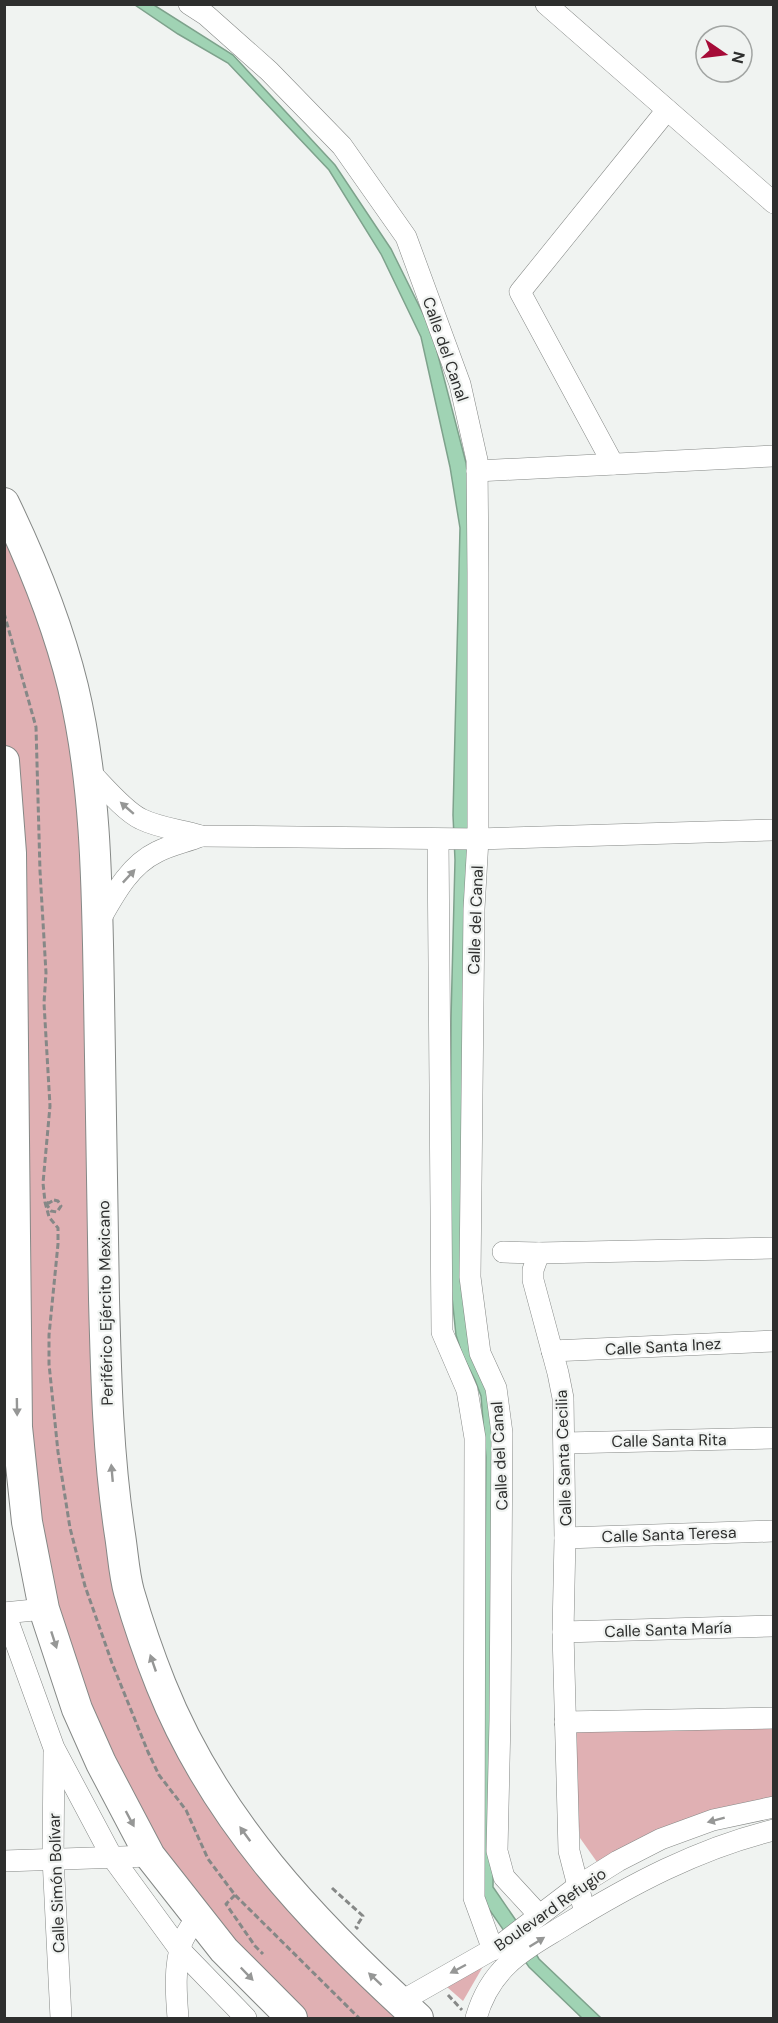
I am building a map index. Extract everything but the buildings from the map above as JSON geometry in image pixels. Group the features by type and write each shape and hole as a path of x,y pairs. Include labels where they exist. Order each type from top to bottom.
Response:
{"highway":[{"name":"Periférico Ejército Mexicano","path":"4,503 32,560 54,619 74,689 88,770 94,835 98,925 107,1413 115,1504 128,1589 161,1685 193,1752 232,1816 272,1871 323,1928 409,2010"},
{"path":"4,761 8,853 10,1364 27,1522 44,1609 76,1709 101,1763 150,1856 224,1950 292,2019"}],"street":[{"name":"Calle del Canal","path":"189,4 206,15 268,71 342,146 406,237 460,384 477,460 478,839 474,909 470,1277 480,1353 496,1388 502,1433 497,1851 504,1877 539,1915"},
{"path":"546,4 774,203"},
{"path":"614,464 520,292 667,110"},
{"path":"477,471 774,456"},
{"path":"88,770 138,818 201,836 478,839 774,830"},
{"path":"98,925 121,884 139,865 157,852 201,836"},
{"path":"438,839 442,1332 467,1390 475,1438 474,1898 493,1950"},
{"path":"503,1252 539,1254 774,1248"},
{"name":"Calle Santa Cecilia","path":"539,1254 533,1270 533,1280 563,1398 565,1443 563,1632 569,1851 585,1913"},
{"name":"Calle Santa Inez","path":"552,1351 774,1341"},
{"name":"Calle Santa Rita","path":"565,1443 774,1438"},
{"name":"Calle Santa Teresa","path":"565,1538 774,1531"},
{"path":"44,1609 5,1612 54,1748 112,1857 180,1950 246,2019"},
{"name":"Calle Santa María","path":"563,1632 774,1626"},
{"path":"565,1722 774,1718"},
{"name":"Calle Simón Bolívar","path":"54,1748 53,1858 61,2019"},
{"name":"Boulevard Refugio","path":"409,2010 578,1886 618,1861 661,1839 713,1820 774,1807"},
{"name":"Boulevard Refugio","path":"470,2015 508,1964 529,1947 585,1913 683,1860 750,1836 774,1830"},
{"path":"4,1861 150,1856"},
{"path":"178,2019 176,1982 180,1950 196,1917"}],"path":[{"path":"54,1200 58,1201 61,1206 55,1212 49,1207 45,1202 49,1203 54,1200"},
{"path":"332,1888 363,1916 356,1927 364,1935"},
{"path":"236,1895 226,1904 263,1954"},
{"path":"448,1995 470,2015"}],"shaded area":[{"path":"135,5 154,5 233,55 335,165 391,249 432,332 466,463 473,522 462,1278 492,1395 497,1549 493,1887 539,1959 601,2018 582,2018 529,1967 482,1899 486,1457 481,1396 456,1335 450,1278 451,1019 455,860 453,815 460,528 450,467 421,337 381,254 329,170 228,63 178,34"},
{"path":"4,511 72,690 116,1529 191,1756 414,2018 298,2018 254,1977 113,1784 34,1546 4,750"},
{"path":"773,1726 773,1797 597,1862 580,1838 571,1730"},
{"path":"485,1963 463,2001 447,1987"}]}
